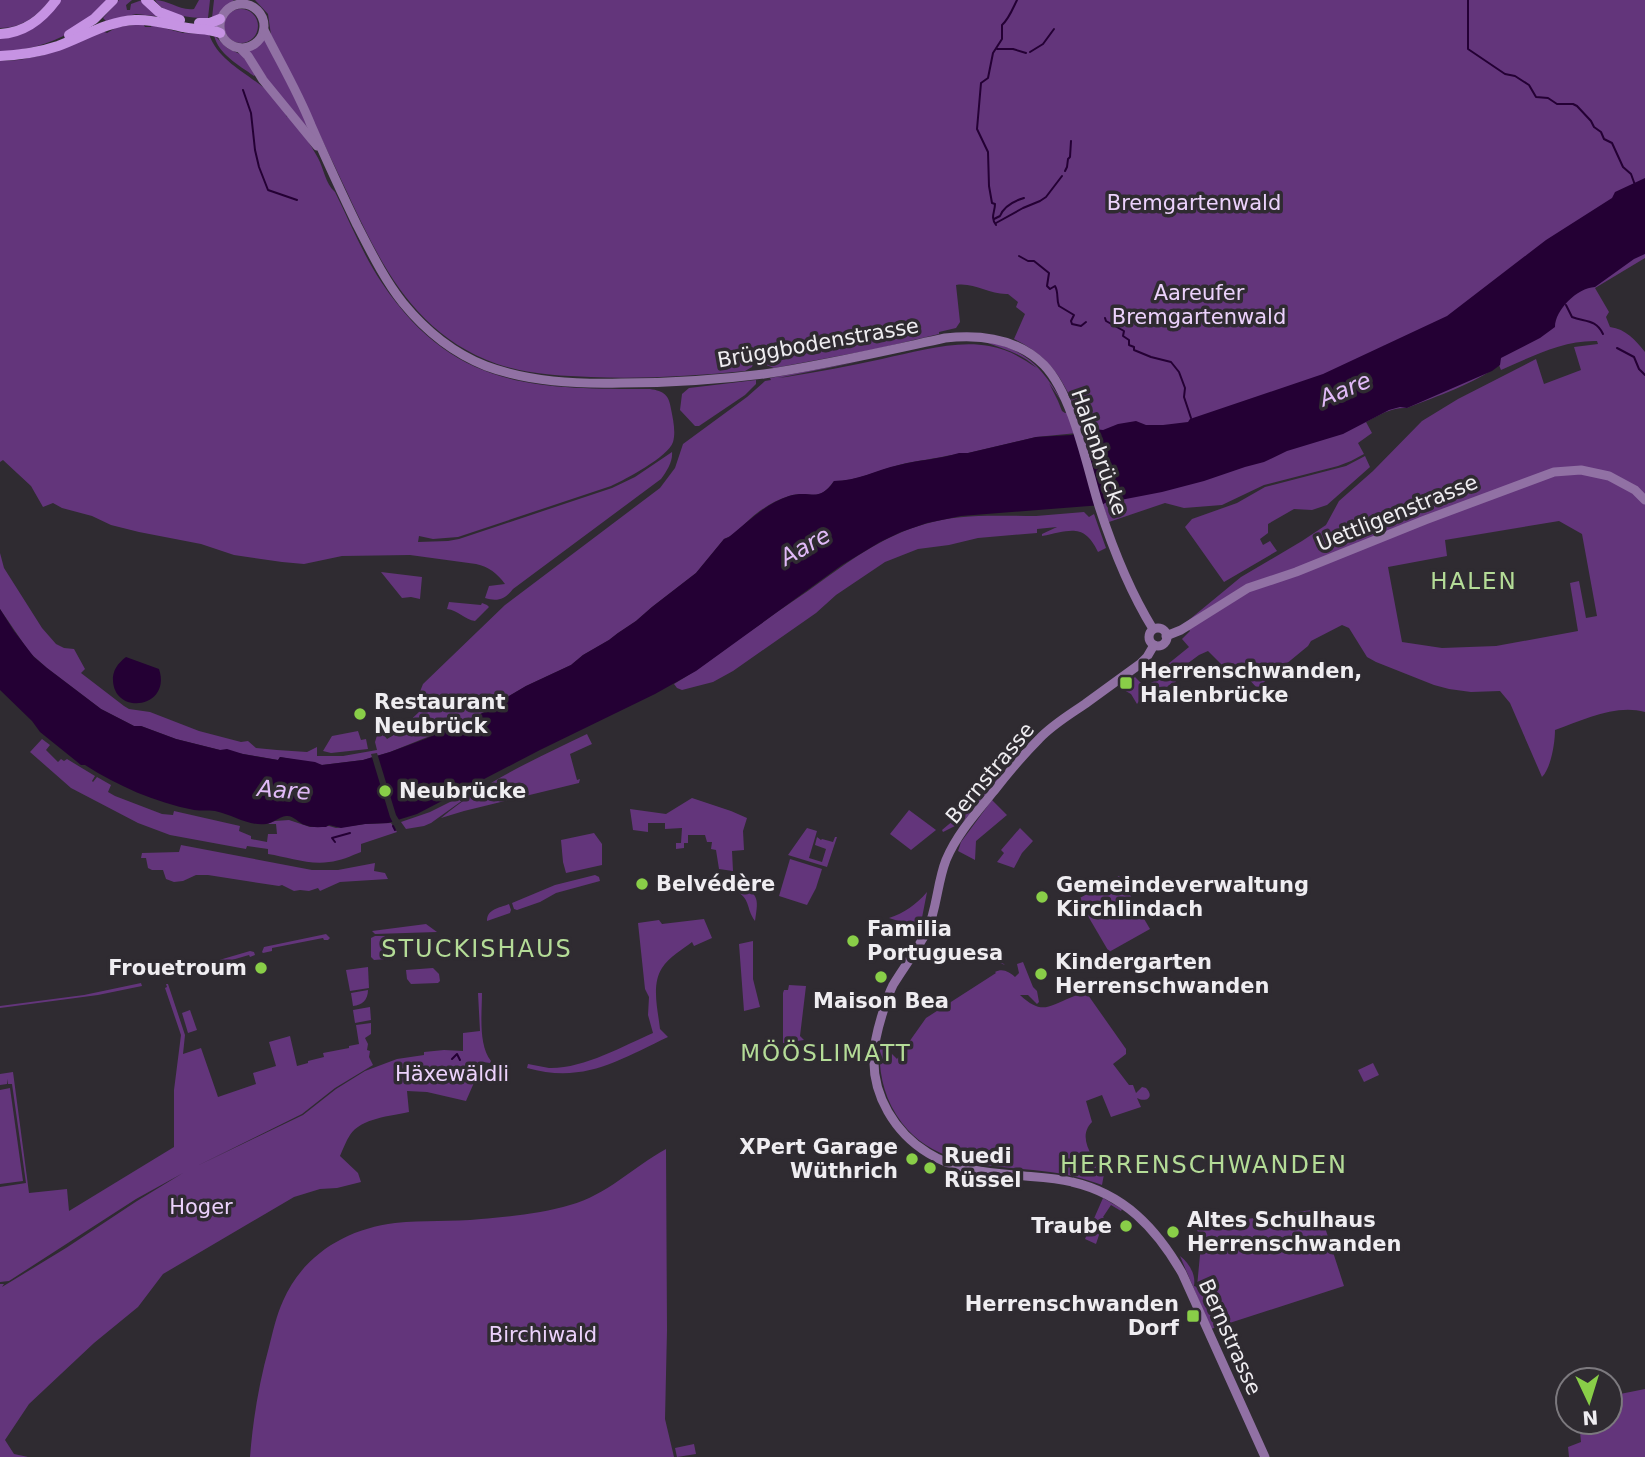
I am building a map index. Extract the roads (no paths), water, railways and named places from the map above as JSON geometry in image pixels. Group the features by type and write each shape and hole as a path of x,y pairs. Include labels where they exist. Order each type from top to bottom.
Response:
{"highway":[{"path":"0,33 15,32 28,27 43,16 56,0"},
{"path":"24,53 79,30 113,0"},
{"path":"146,0 159,12 182,21 206,23 220,19"},
{"path":"0,56 50,48 103,27 134,20 211,29 220,33"}],"main road":[{"path":"264,30 255,44 240,48 229,45 222,37 220,19 228,8 237,2 250,3 262,16 264,30 322,152"},
{"path":"240,48 322,152"},
{"name":"Brüggbodenstrasse","path":"322,152 369,249 394,292 432,334 458,352 498,370 545,380 675,382 774,372 966,336"},
{"name":"Halenbrücke","path":"966,336 1012,343 1034,356 1050,372 1069,408 1112,545 1153,629"},
{"name":"Uettligenstrasse","path":"1166,636 1181,630 1248,588 1296,572 1546,474 1567,470 1596,472 1623,482 1645,500"},
{"path":"1153,629 1161,629 1166,636 1163,644 1154,645 1149,636 1153,629"},
{"name":"Bernstrasse","path":"1154,645 1140,664 1046,731 959,835 941,875 928,928 893,986 887,1001 876,1037 874,1070 880,1096 892,1118 916,1145 938,1159 984,1172 1058,1179 1080,1184 1107,1194 1144,1221 1160,1238 1182,1273 1265,1457"}],"water":[{"name":"Aare","path":"1645,178 1645,254 1595,287 1574,296 1563,307 1555,327 1501,358 1500,365 1492,371 1407,408 1389,410 1343,434 1204,481 1102,505 961,516 901,532 842,565 696,671 417,814 388,823 341,828 329,825 310,827 289,816 259,824 215,811 194,810 165,803 81,765 40,732 0,690 0,609 34,657 101,709 134,726 220,750 322,765 363,760 390,752 498,706 526,686 571,665 636,621 696,573 724,539 780,499 797,494 819,494 834,481 899,465 1036,437 1103,430 1136,421 1146,425 1188,422 1190,419 1323,374 1447,316 1546,240 1612,198 1615,192"},
{"path":"126,657 159,669 161,682 158,692 151,699 132,703 116,692 113,674"}],"waterway":[{"path":"996,225 993,217 995,204 992,203 989,186 988,152 977,129 981,83 988,78 993,53 1002,39 1002,25 1017,0"},
{"path":"1468,0 1468,49 1505,74 1515,76 1529,85 1536,97 1548,98 1557,104 1577,106 1601,132 1604,139 1612,143 1635,185"},
{"path":"1030,52 1043,44 1054,29"},
{"path":"997,49 1013,49 1026,53"},
{"path":"243,90 251,113 259,167 268,190 297,200"},
{"path":"1065,171 1070,157 1071,141"},
{"path":"996,223 1046,197 1062,176"},
{"path":"994,219 1010,204 1024,198"},
{"path":"1019,256 1034,261 1049,273 1047,286 1050,289 1055,286 1059,306 1074,315 1072,324 1081,326 1086,322"},
{"path":"1566,305 1572,317 1594,323 1603,334"},
{"path":"1105,318 1124,331 1123,336 1129,340 1129,345 1134,347 1134,350 1171,362 1179,372 1185,388 1184,397 1191,418"},
{"path":"1617,348 1634,357 1645,375"},
{"path":"393,826 395,830"},
{"path":"335,842 332,838 350,833"},
{"path":"452,1059 457,1054 460,1060"}],"place":[{"name":"Herrenschwanden, Halenbrücke","path":"1126,683"},
{"name":"Restaurant Neubrück","path":"360,714"},
{"name":"Neubrücke","path":"385,791"},
{"name":"Belvédère","path":"642,884"},
{"name":"Gemeindeverwaltung Kirchlindach","path":"1042,897"},
{"name":"Familia Portuguesa","path":"853,941"},
{"name":"Frouetroum","path":"261,968"},
{"name":"Kindergarten Herrenschwanden","path":"1041,974"},
{"name":"Maison Bea","path":"881,977"},
{"name":"XPert Garage Wüthrich","path":"912,1159"},
{"name":"Ruedi Rüssel","path":"930,1168"},
{"name":"Traube","path":"1126,1226"},
{"name":"Altes Schulhaus Herrenschwanden","path":"1173,1232"},
{"name":"Herrenschwanden Dorf","path":"1193,1316"}],"district":[{"name":"HALEN","path":"1474,581"},
{"name":"STUCKISHAUS","path":"477,949"},
{"name":"MÖÖSLIMATT","path":"826,1053"},
{"name":"HERRENSCHWANDEN","path":"1204,1165"}],"park label":[{"name":"Bremgartenwald","path":"1194,203"},
{"name":"Aareufer Bremgartenwald","path":"1199,305"},
{"name":"Häxewäldli","path":"452,1074"},
{"name":"Hoger","path":"201,1207"},
{"name":"Birchiwald","path":"543,1335"}]}
